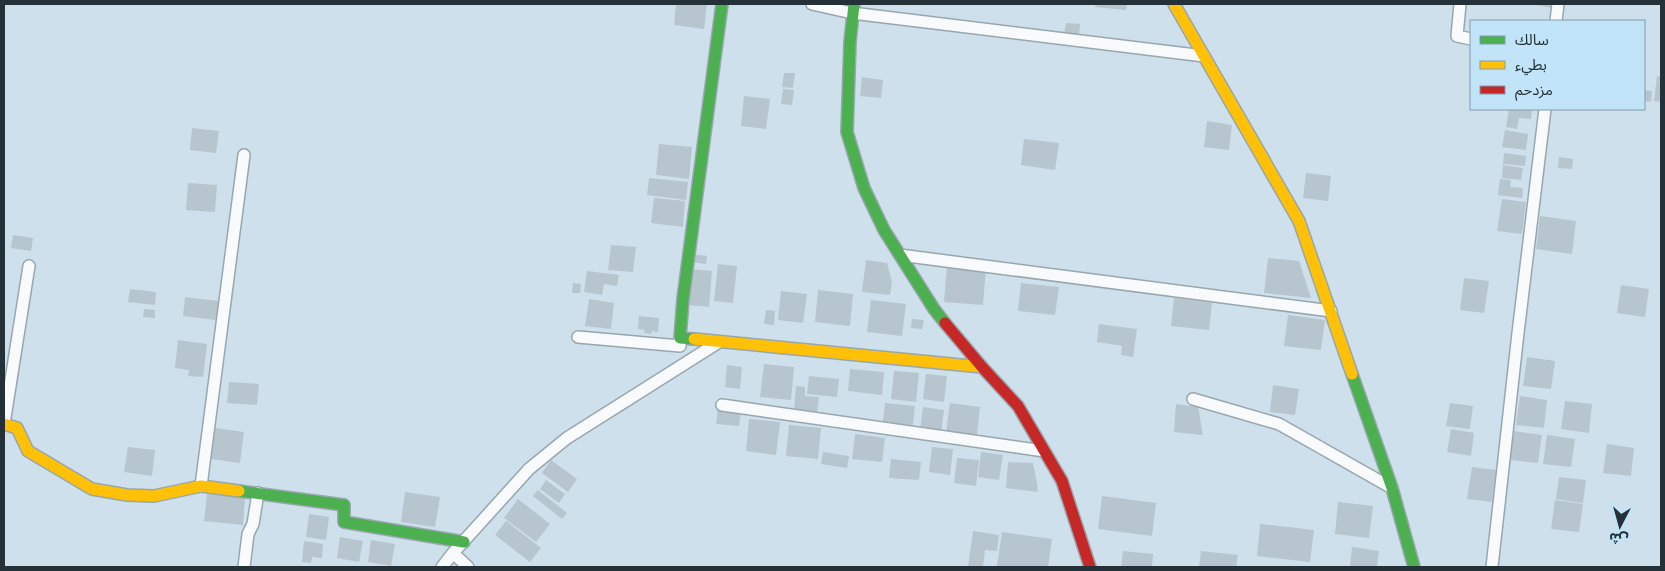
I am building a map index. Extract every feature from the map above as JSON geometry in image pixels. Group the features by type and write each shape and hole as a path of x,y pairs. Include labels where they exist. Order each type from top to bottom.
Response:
{"street":[{"path":"578,337 680,346 683,299 722,4"},
{"path":"812,4 1204,56"},
{"path":"1174,4 1299,220 1392,488 1414,567"},
{"path":"1460,4 1457,36 1470,39"},
{"path":"1556,20 1558,4"},
{"path":"853,8 848,132 864,188 884,230 934,309 982,367 1018,406 1062,480 1090,567"},
{"path":"1492,567 1545,110"},
{"path":"201,486 244,156"},
{"path":"900,255 1330,311"},
{"path":"29,266 4,424 17,428 28,451 92,489 127,495 154,496 201,486 344,505 344,522 464,542"},
{"path":"680,338 982,367"},
{"path":"442,567 529,469 567,438 719,342"},
{"path":"1193,399 1279,424 1392,488"},
{"path":"722,405 1044,451"},
{"path":"244,567 248,534 253,524 258,493"},
{"path":"453,553 468,567"}],"building":[{"path":"676,4 707,4 704,29 674,25"},
{"path":"1096,4 1127,4 1126,10 1095,7"},
{"path":"1529,4 1554,4 1553,8"},
{"path":"1066,23 1080,24 1079,35 1064,34"},
{"path":"784,73 795,73 793,88 782,87"},
{"path":"1657,76 1661,77 1661,102 1654,101"},
{"path":"862,77 883,80 881,98 860,96"},
{"path":"783,89 794,90 792,105 781,104"},
{"path":"1645,90 1652,91 1651,102 1645,101"},
{"path":"744,96 770,99 766,129 741,126"},
{"path":"1509,110 1532,110 1531,119 1519,118 1517,129 1506,127"},
{"path":"1207,121 1232,125 1229,150 1204,147"},
{"path":"192,128 219,131 216,153 190,150"},
{"path":"1505,130 1528,134 1526,150 1502,147"},
{"path":"1024,139 1059,143 1055,170 1021,165"},
{"path":"659,144 692,147 689,179 656,175"},
{"path":"1504,153 1526,156 1525,166 1503,164"},
{"path":"1559,157 1573,159 1572,169 1558,168"},
{"path":"1503,165 1523,168 1521,180 1502,178"},
{"path":"1306,173 1331,176 1328,201 1303,198"},
{"path":"649,178 688,182 686,200 647,195"},
{"path":"1500,179 1511,180 1510,187 1523,188 1522,198 1498,195"},
{"path":"188,183 217,185 215,212 186,210"},
{"path":"654,198 685,201 683,227 651,223"},
{"path":"1502,199 1526,202 1522,234 1497,231"},
{"path":"1540,216 1576,221 1572,254 1536,249"},
{"path":"13,235 33,238 31,251 11,248"},
{"path":"611,245 636,247 633,272 608,270"},
{"path":"690,254 707,256 706,264 690,262"},
{"path":"1268,258 1299,261 1311,298 1264,293"},
{"path":"866,260 887,263 892,282 890,295 862,292"},
{"path":"718,264 737,266 733,303 714,301"},
{"path":"947,266 986,269 983,305 944,302"},
{"path":"690,269 712,271 709,307 688,305"},
{"path":"587,271 619,275 617,286 604,284 602,295 584,292"},
{"path":"1464,278 1489,281 1484,313 1460,310"},
{"path":"573,283 581,284 580,293 572,293"},
{"path":"1021,283 1059,287 1055,315 1018,311"},
{"path":"1621,285 1649,289 1645,317 1617,313"},
{"path":"130,289 156,292 155,305 128,302"},
{"path":"818,290 853,294 850,326 815,322"},
{"path":"781,291 807,294 803,323 778,320"},
{"path":"185,297 218,301 216,320 183,316"},
{"path":"1174,298 1212,303 1209,330 1171,326"},
{"path":"589,299 614,303 611,329 585,326"},
{"path":"871,300 906,304 902,336 867,332"},
{"path":"144,309 155,310 155,318 143,317"},
{"path":"766,310 775,311 774,325 764,324"},
{"path":"1288,315 1325,320 1321,350 1284,346"},
{"path":"639,316 659,318 658,332 644,333 645,330 638,329"},
{"path":"912,319 924,320 922,329 911,328"},
{"path":"1099,324 1137,329 1133,357 1121,355 1122,346 1097,342"},
{"path":"178,340 207,344 203,377 188,376 189,370 175,368"},
{"path":"1527,357 1555,361 1551,389 1523,386"},
{"path":"764,364 794,367 791,400 760,397"},
{"path":"727,365 742,367 740,389 725,387"},
{"path":"850,369 884,372 882,395 848,391"},
{"path":"894,371 919,373 916,402 891,399"},
{"path":"926,374 947,376 944,402 923,399"},
{"path":"809,376 839,379 837,397 807,394"},
{"path":"229,382 259,384 257,405 227,403"},
{"path":"1273,385 1299,389 1295,415 1270,412"},
{"path":"796,386 805,387 805,396 819,397 817,414 794,412"},
{"path":"1520,396 1547,400 1544,428 1516,425"},
{"path":"1565,401 1592,404 1589,433 1561,429"},
{"path":"885,403 915,406 913,425 883,422"},
{"path":"950,403 980,407 977,435 946,432"},
{"path":"1450,403 1473,406 1470,429 1446,426"},
{"path":"1176,404 1198,407 1203,435 1174,432"},
{"path":"923,407 944,410 941,433 920,430"},
{"path":"718,408 741,410 739,426 716,424"},
{"path":"749,419 780,422 776,455 746,451"},
{"path":"789,425 821,428 818,459 786,456"},
{"path":"215,428 244,432 240,463 211,459"},
{"path":"1451,429 1474,433 1471,456 1447,452"},
{"path":"1514,431 1542,435 1538,463 1510,460"},
{"path":"855,434 885,438 882,462 852,459"},
{"path":"1547,435 1575,439 1571,467 1543,464"},
{"path":"1607,444 1634,448 1631,476 1603,473"},
{"path":"128,447 155,450 152,476 124,472"},
{"path":"932,447 953,449 950,475 929,472"},
{"path":"823,452 849,456 847,468 821,464"},
{"path":"981,452 1003,455 999,480 978,477"},
{"path":"957,458 979,460 976,486 954,483"},
{"path":"891,459 921,462 919,480 889,478"},
{"path":"551,460 577,479 568,492 542,473"},
{"path":"1008,462 1033,463 1038,492 1006,488"},
{"path":"1472,467 1496,470 1492,502 1467,499"},
{"path":"1559,477 1586,480 1583,503 1556,499"},
{"path":"546,480 565,494 559,503 540,489"},
{"path":"538,490 567,513 562,519 533,496"},
{"path":"405,492 440,497 435,527 401,522"},
{"path":"207,494 245,498 243,525 204,521"},
{"path":"1102,496 1156,503 1152,536 1098,529"},
{"path":"518,499 550,524 536,542 504,518"},
{"path":"1555,500 1583,504 1579,532 1551,529"},
{"path":"1338,502 1373,506 1369,538 1335,534"},
{"path":"309,514 329,517 326,540 306,537"},
{"path":"506,521 541,548 530,562 495,535"},
{"path":"1260,524 1314,530 1310,562 1257,556"},
{"path":"973,531 999,535 997,551 985,550 983,567 968,567"},
{"path":"1002,532 1052,539 1048,567 997,566"},
{"path":"340,537 363,541 359,562 337,558"},
{"path":"371,540 395,544 391,566 368,562"},
{"path":"304,541 323,544 322,558 312,557 311,563 302,562"},
{"path":"1352,547 1379,551 1377,567 1350,567"},
{"path":"1123,551 1153,554 1152,567 1121,567"},
{"path":"1201,551 1238,555 1236,567 1199,567"}],"traffic: fast":[{"path":"694,339 680,338 683,299 722,4"},
{"path":"854,4 850,42 847,132 864,188 884,230 934,309 945,323"},
{"path":"1352,374 1392,488 1414,567"},
{"path":"239,491 344,505 344,522 464,542"}],"traffic: slow":[{"path":"1174,4 1299,221 1352,374"},
{"path":"694,339 982,367"},
{"path":"4,424 17,428 28,451 92,489 127,495 154,496 201,486 239,491"}],"traffic: jam":[{"path":"945,323 1018,406 1062,481 1090,567"}]}
